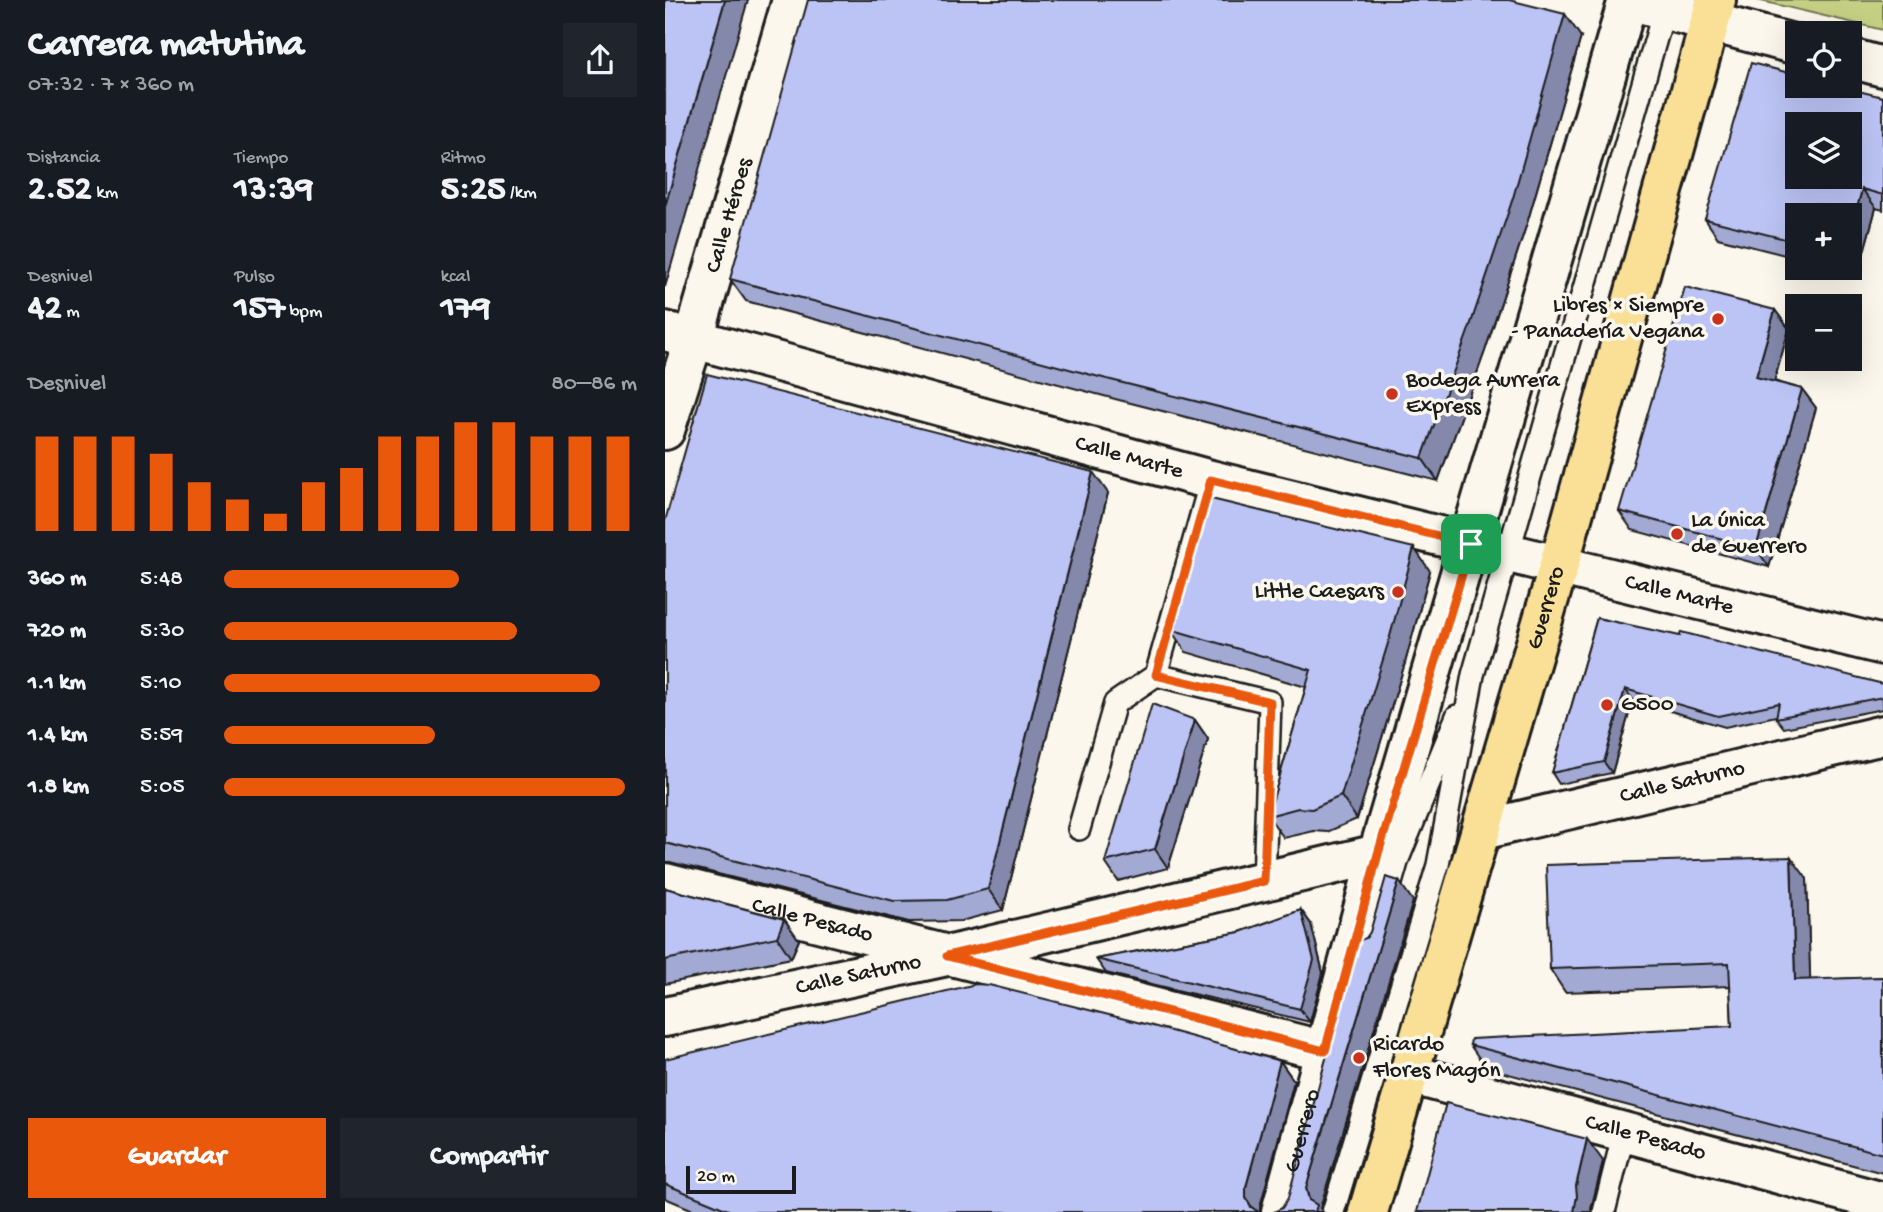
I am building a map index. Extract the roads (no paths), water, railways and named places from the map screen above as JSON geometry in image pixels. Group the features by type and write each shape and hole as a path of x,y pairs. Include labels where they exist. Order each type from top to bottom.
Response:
{"main road":[{"name":"Guerrero","path":"1368,1212 1559,565 1713,11"}],"street":[{"name":"Calle Héroes","path":"665,430 680,334 792,0"},
{"path":"1647,2 1713,11 1785,40"},
{"name":"Guerrero","path":"1280,1212 1378,854 1471,544 1647,2"},
{"path":"1862,61 1883,67"},
{"name":"Calle Marte","path":"680,334 1211,480 1883,645"},
{"name":"Calle Saturno","path":"1482,830 1883,735"},
{"name":"Calle Saturno","path":"665,1017 947,956 1378,854"},
{"name":"Calle Pesado","path":"665,883 1325,1051"},
{"name":"Calle Pesado","path":"1409,1074 1624,1132 1833,1201 1883,1202"}],"lane":[{"path":"1296,1212 1398,859 1473,675 1509,553 1647,2"},
{"path":"1079,829 1115,703 1156,675 1211,480"},
{"path":"1156,675 1270,702 1264,881"},
{"path":"1332,1212 1438,864 1473,675"},
{"path":"1604,1212 1624,1132"}],"place":[{"name":"Libres × Siempre - Panadería Vegana","path":"1718,319"},
{"name":"Bodega Aurrera Express","path":"1392,394"},
{"name":"La única de Guerrero","path":"1677,534"},
{"name":"Little Caesars","path":"1398,592"},
{"name":"G500","path":"1607,705"},
{"name":"Ricardo Flores Magón","path":"1359,1058"}]}
